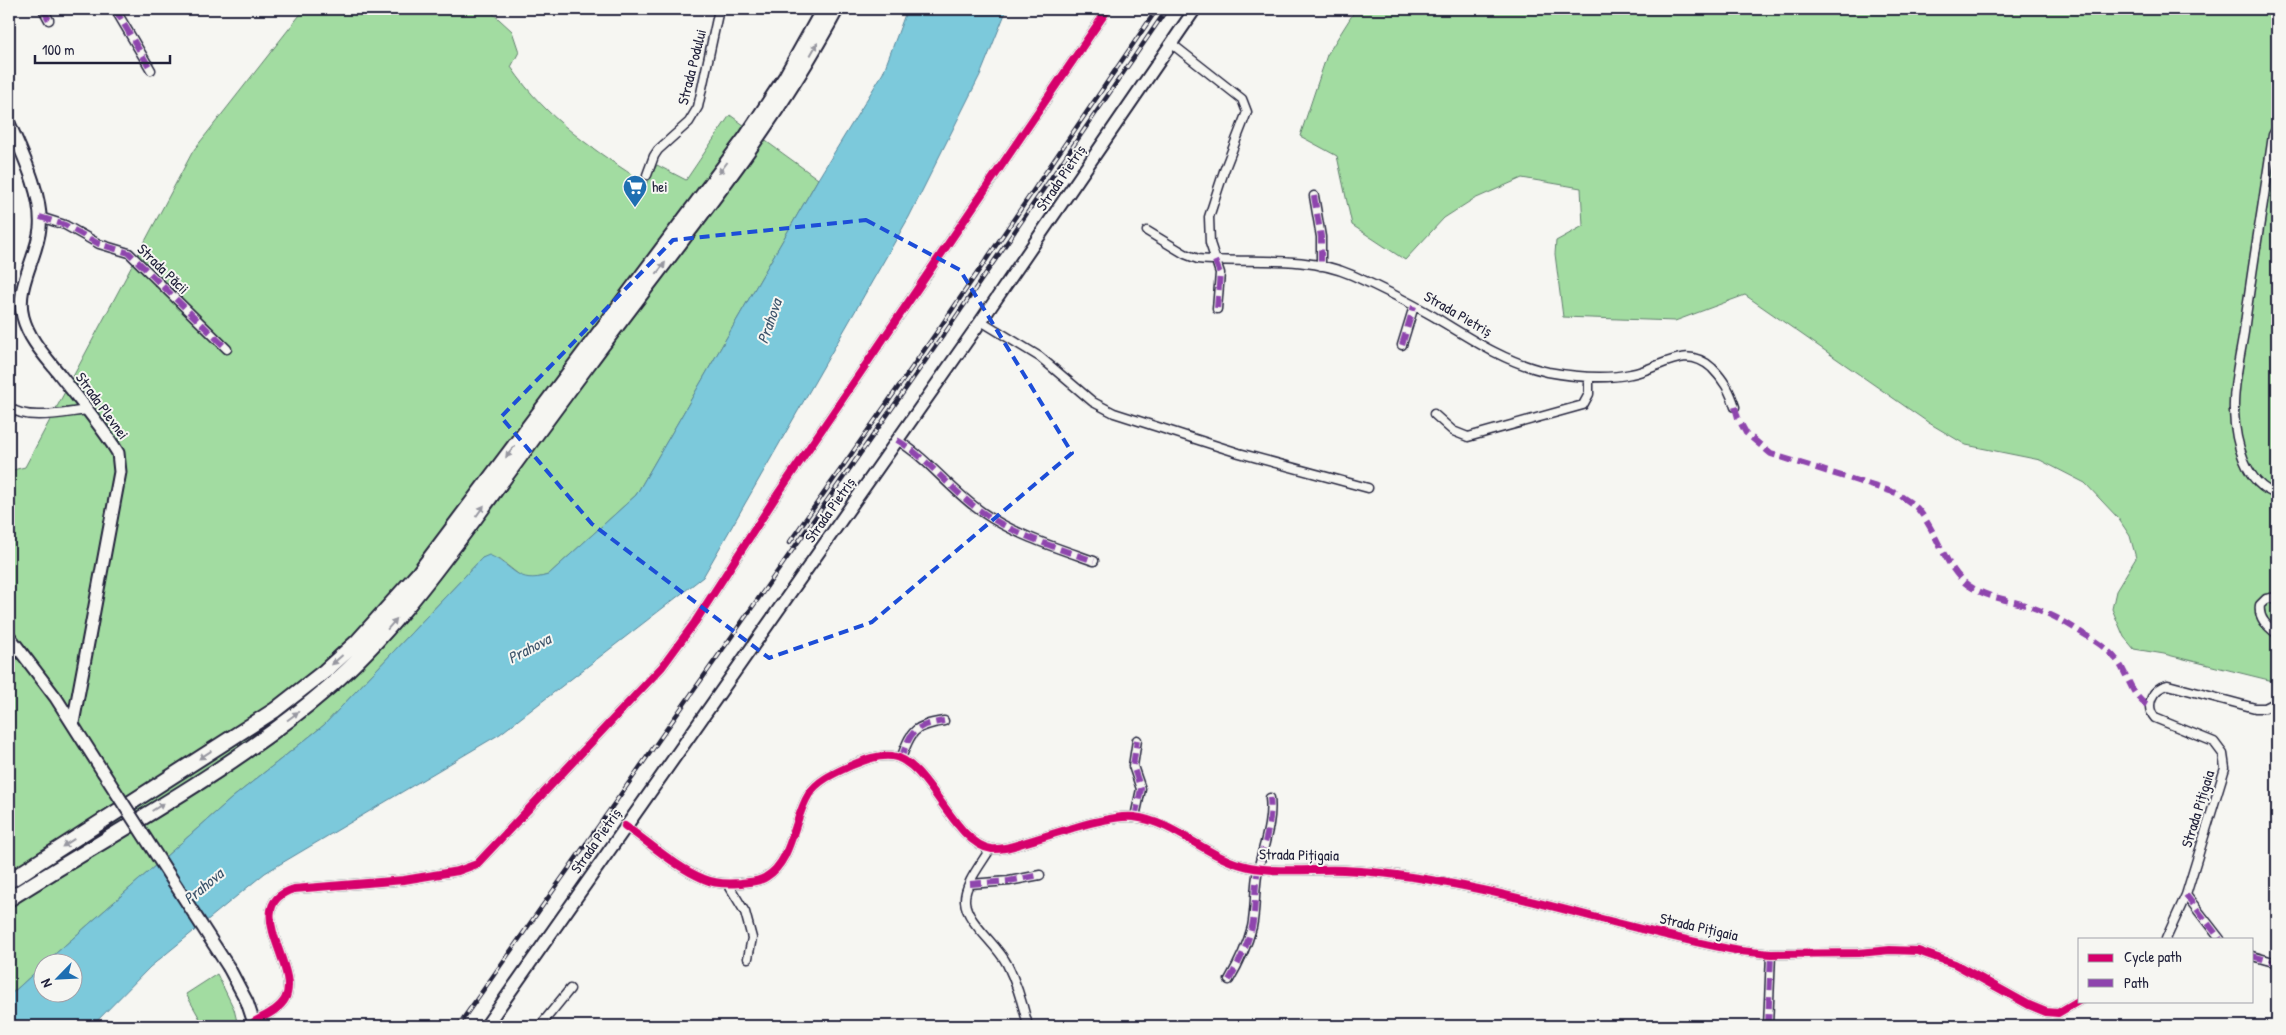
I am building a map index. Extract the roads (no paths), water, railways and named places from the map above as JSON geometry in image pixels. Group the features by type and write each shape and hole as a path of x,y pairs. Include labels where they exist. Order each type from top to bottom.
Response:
{"highway":[{"path":"9,881 275,710 325,671 384,614 443,543 745,139 786,77 824,9"},
{"path":"9,899 256,743 330,686 384,635 429,580 611,333 748,152 794,83 836,9"}],"main road":[{"name":"Strada Pietriș","path":"486,1026 981,321 1195,9"},
{"name":"Strada Plevnei","path":"9,123 26,165 40,217 38,239 21,302 23,317 35,343 88,410 118,454 120,472 73,723"},
{"path":"9,636 44,680 73,723 229,968 254,1024"}],"street":[{"path":"43,9 49,20"},
{"path":"115,9 151,70"},
{"name":"Strada Podului","path":"648,175 658,150 689,122 698,107 719,9"},
{"path":"254,1024 279,1006 288,991 287,977 272,926 272,906 276,900 287,891 404,880 466,869 477,864 662,667 695,622 773,501 1108,9"},
{"path":"1172,44 1242,99 1247,112 1212,204 1209,217 1210,243 1220,273 1217,309"},
{"path":"2277,128 2273,136 2249,289 2234,411 2243,457 2256,480 2277,494"},
{"path":"1314,196 1320,237 1321,266"},
{"name":"Strada Păcii","path":"40,217 65,225 99,244 129,253 227,349"},
{"name":"Strada Pietriș","path":"1147,231 1185,254 1198,259 1271,260 1321,266 1350,274 1414,306 1471,340 1522,364 1547,371 1589,377 1629,375 1681,357 1695,357 1719,375 1726,384 1735,407"},
{"path":"1402,345 1414,306"},
{"path":"981,321 1040,357 1093,402 1114,413 1239,453 1368,488"},
{"path":"1434,414 1462,435 1475,436 1510,424 1583,405 1589,394 1589,377"},
{"path":"9,408 15,413 30,415 88,410"},
{"path":"897,440 918,454 960,495 983,513 1015,530 1094,561"},
{"path":"2277,596 2266,599 2260,605 2259,611 2260,617 2277,634"},
{"name":"Strada Pițigaia","path":"2166,938 2186,895 2222,786 2225,760 2214,742 2155,718 2149,706 2152,696 2161,687 2168,686 2255,708 2265,708 2277,702"},
{"path":"901,759 912,731 922,726 944,721"},
{"path":"1135,817 1141,789 1133,766 1138,740"},
{"path":"625,826 688,871 704,879 728,884 758,880 767,877 775,869 789,846 808,795 825,778 869,759 883,756 901,759 918,773 959,825 971,837 990,849 970,884 965,899 969,915 1007,964 1028,1026"},
{"path":"1229,980 1241,959 1252,926 1270,798"},
{"name":"Strada Pițigaia","path":"990,849 1011,846 1113,819 1135,817 1161,825 1225,859 1259,869 1346,870 1427,879 1483,890 1718,947 1771,954 1860,953 1890,950 1918,951 1955,964 2029,1005 2046,1012 2058,1013 2078,1001"},
{"path":"970,884 1009,881 1040,875"},
{"path":"728,884 745,912 752,938 748,958"},
{"path":"2186,895 2219,938"},
{"path":"1768,1026 1771,954"},
{"path":"2254,957 2277,963"},
{"path":"540,1026 570,989"}],"water":[{"name":"Prahova","path":"907,9 1007,9 981,73 909,217 703,577 500,734 265,873 150,967 92,1026 9,1026 9,996 32,975 32,1002 82,1002 82,952 57,952 232,798 324,725 482,558 489,555 498,559 516,573 529,578 548,575 636,495 818,179 883,73"}],"railway":[{"path":"789,543 941,326 1157,9"},
{"path":"458,1026 947,330 1167,9"}],"place":[{"name":"hei","path":"635,208"}]}
